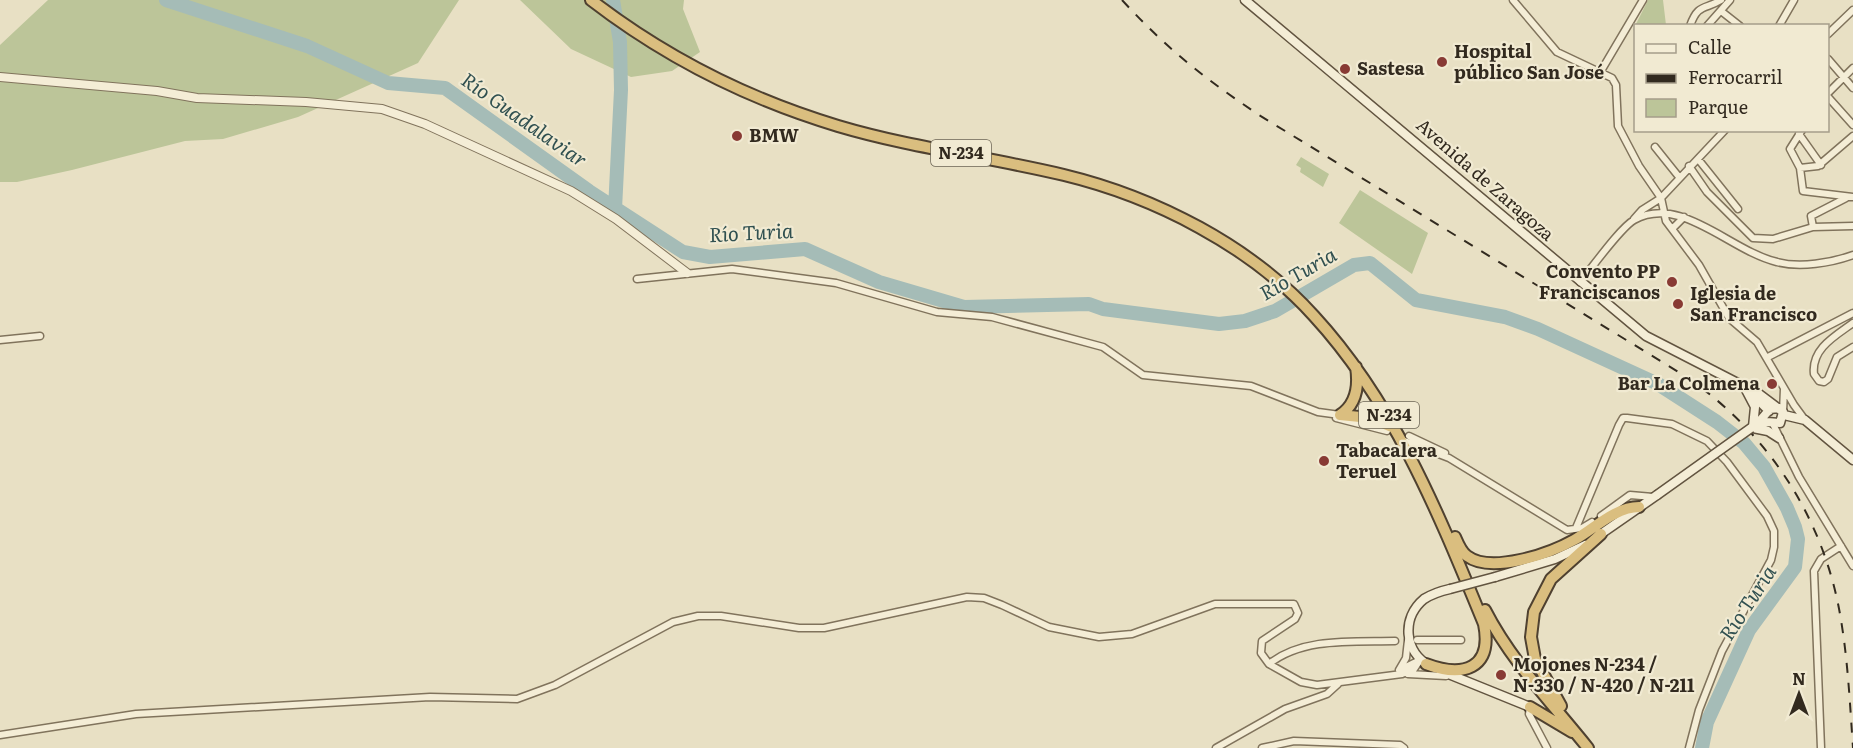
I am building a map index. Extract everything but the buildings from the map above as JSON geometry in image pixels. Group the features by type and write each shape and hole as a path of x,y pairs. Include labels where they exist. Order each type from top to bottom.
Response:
{"highway":[{"name":"N-234","path":"595,3 632,30 697,70 788,110 892,140 1056,173 1124,193 1170,213 1220,240 1284,288 1313,314 1356,367 1399,435 1458,562 1495,629 1588,748"},
{"path":"1335,415 1347,410 1355,397 1358,384 1356,367"},
{"path":"1335,415 1380,421 1399,435"},
{"path":"1415,466 1440,507 1464,555 1474,561 1496,564 1548,551 1574,540 1625,508 1639,507"},
{"path":"1564,718 1561,705 1535,660 1532,643 1533,620 1541,595 1551,579 1601,534"},
{"path":"1423,662 1445,670 1463,670 1479,662 1485,651 1484,624 1458,562"},
{"path":"1530,707 1577,735"}],"main road":[{"name":"Avenida de Zaragoza","path":"1245,0 1654,342 1745,388"},
{"path":"1745,388 1782,412 1806,420 1853,460"},
{"path":"1745,388 1772,419"},
{"path":"1745,388 1755,403 1752,428"},
{"path":"1530,707 1423,662 1411,650 1408,637 1411,618 1417,607 1429,596 1555,560 1601,534 1752,428 1782,412"},
{"path":"1772,419 1782,412"},
{"path":"1752,428 1768,431 1779,438"}],"street":[{"path":"1513,0 1557,52 1612,78 1616,85 1616,119 1620,131 1661,198 1672,230 1699,265 1726,313 1757,342 1768,357 1784,388 1806,420"},
{"path":"1601,71 1643,0"},
{"path":"1691,24 1694,15 1701,7 1721,0"},
{"path":"1709,24 1730,0"},
{"path":"1780,24 1794,0"},
{"path":"1829,32 1853,10"},
{"path":"1721,11 1737,24"},
{"path":"1829,61 1853,88"},
{"path":"1829,93 1853,68"},
{"path":"0,77 157,91 196,98 306,102 382,109 426,124 571,191 616,219 687,273"},
{"path":"1830,106 1853,125"},
{"path":"1580,282 1642,210 1661,198 1723,132"},
{"path":"1821,165 1801,132 1790,149 1800,168 1803,191 1850,198"},
{"path":"1800,168 1821,165 1853,136"},
{"path":"1655,147 1679,177"},
{"path":"1698,159 1738,209"},
{"path":"1689,166 1707,192 1753,238 1773,239 1813,227 1853,226"},
{"path":"1813,227 1811,216 1850,198"},
{"path":"1632,221 1664,212 1684,217 1735,246 1777,262 1835,261 1853,255"},
{"path":"1672,230 1684,217"},
{"path":"637,279 732,269 836,283 937,312 992,317 1103,347 1143,375 1251,386 1335,415"},
{"path":"1768,357 1853,313"},
{"path":"1853,323 1821,348 1815,357 1814,374 1819,381 1824,382 1828,379 1837,357 1853,347"},
{"path":"0,340 40,336"},
{"path":"1782,412 1784,388"},
{"path":"1576,528 1623,418 1672,424 1707,441 1727,462 1772,525 1775,540 1771,560 1722,651 1699,710 1689,748"},
{"path":"1772,419 1779,438 1853,566"},
{"path":"1399,435 1449,458 1567,530 1587,526 1630,495 1655,496"},
{"path":"1821,748 1814,571 1821,559 1841,546"},
{"path":"0,735 82,720 136,714 430,697 517,699 555,685 673,622 698,616 721,616 799,628 824,628 967,597 984,598 1049,627 1099,637 1132,634 1215,604 1294,604 1298,613 1295,619 1262,641 1261,653 1269,664 1301,682 1317,686 1338,684 1414,669 1423,662"},
{"path":"1398,673 1406,658 1408,637"},
{"path":"1417,640 1461,640"},
{"path":"1269,664 1278,656 1306,646 1331,642 1395,641"},
{"path":"1398,673 1457,678"},
{"path":"1216,748 1285,709 1327,694 1338,684"},
{"path":"1530,707 1529,714 1547,748"},
{"path":"1262,748 1294,741 1404,748"}],"green space":[{"path":"48,0 459,0 418,63 298,117 223,139 185,141 72,170 17,182 0,182 0,45"},
{"path":"520,0 684,0 683,9 700,52 672,71 631,77 571,49"},
{"path":"1648,0 1663,0 1666,24 1636,24"},
{"path":"1301,157 1329,174 1323,187 1300,172 1301,168 1296,165"},
{"path":"1360,190 1428,233 1412,274 1339,223"}],"waterway":[{"name":"Río Turia","path":"166,0 307,46 388,83 445,88 589,191 683,252 710,257 805,249 879,282 964,307 1089,304 1103,309 1219,324 1245,321 1275,311 1354,265 1370,263 1416,300 1505,317 1538,329 1658,384 1717,422 1744,443 1764,467 1787,508 1798,539 1795,567 1749,630 1707,722 1702,748"},
{"path":"613,0 620,42 621,90 615,209"}],"railway":[{"path":"1122,0 1187,62 1259,115 1685,376 1743,424 1788,482 1807,514 1822,548 1841,620 1853,748"}],"place":[{"name":"Hospital público San José","path":"1442,62"},
{"name":"Sastesa","path":"1345,69"},
{"name":"BMW","path":"737,136"},
{"name":"Convento PP Franciscanos","path":"1672,282"},
{"name":"Iglesia de San Francisco","path":"1678,304"},
{"name":"Bar La Colmena","path":"1772,384"},
{"name":"Tabacalera Teruel","path":"1324,461"},
{"name":"Mojones N-234 / N-330 / N-420 / N-211","path":"1501,675"}],"water label":[{"name":"Río Guadalaviar","path":"524,120"}]}
